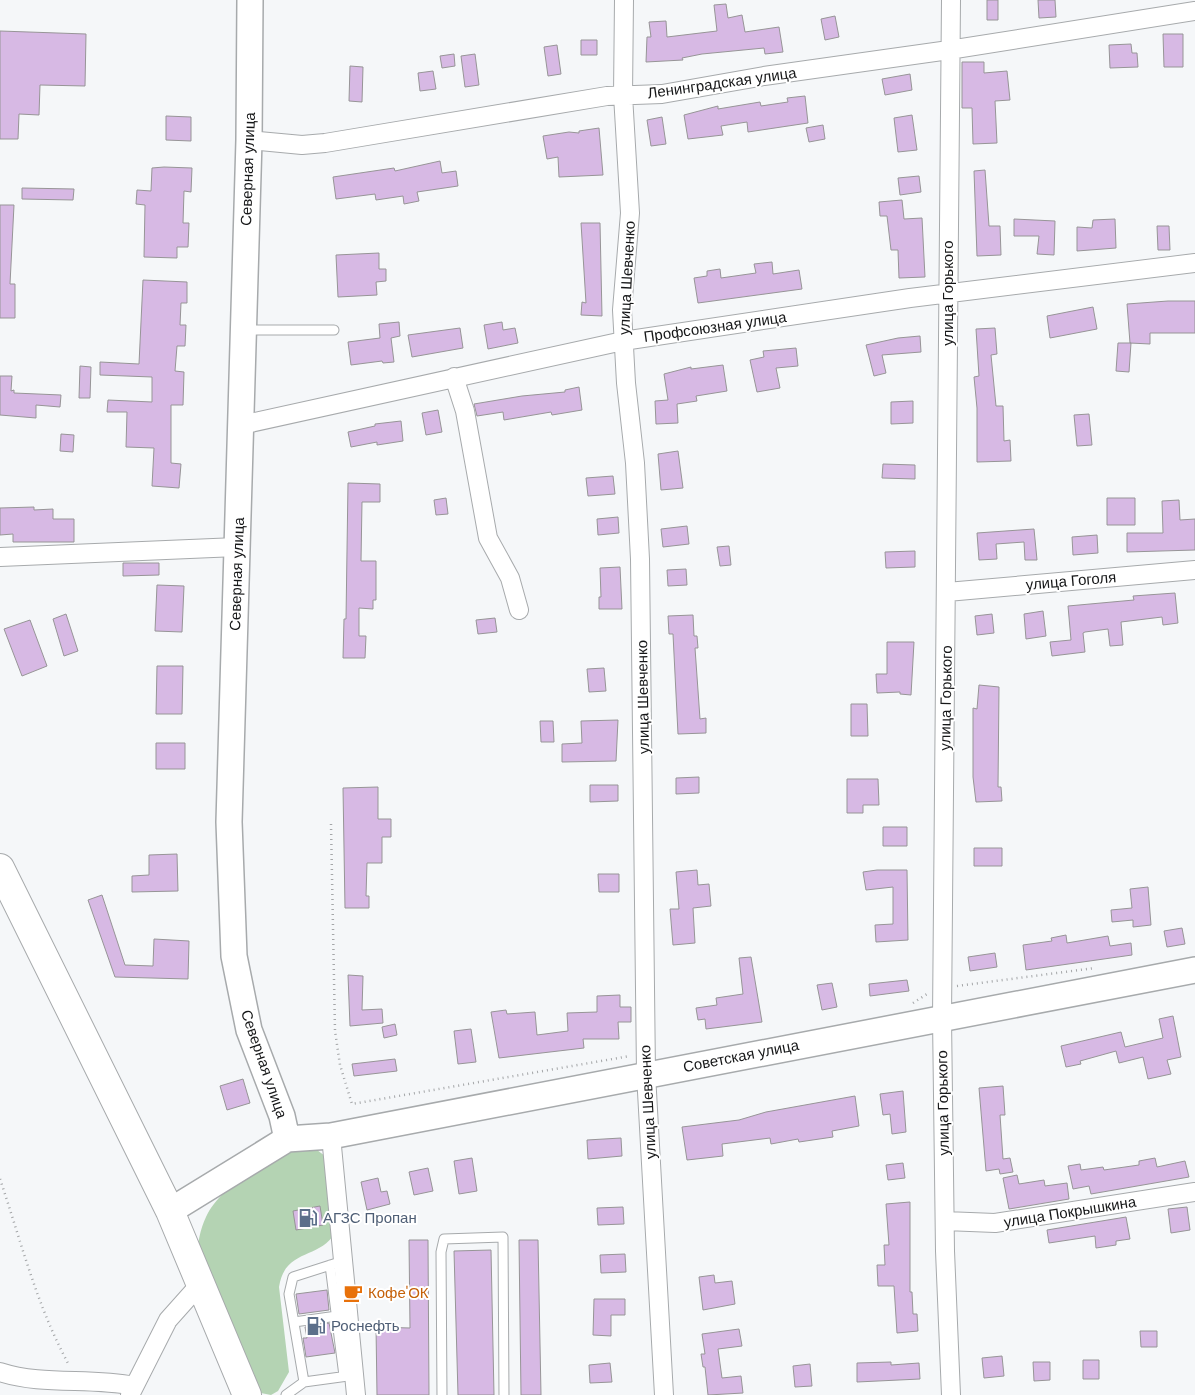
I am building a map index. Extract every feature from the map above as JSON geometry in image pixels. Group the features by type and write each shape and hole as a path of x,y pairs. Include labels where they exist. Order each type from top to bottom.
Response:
{"highway":[{"path":"0,868 170,1211 248,1395"}],"street":[{"name":"Северная улица","path":"250,0 249,140 229,822 234,956 249,1030 282,1116 287,1139"},
{"name":"улица Шевченко","path":"624,0 623,95 630,213 622,310 623,341 635,463 640,559 646,1064 664,1395"},
{"name":"улица Горького","path":"951,0 949,50 947,592 942,1018 945,1221 951,1395"},
{"name":"Ленинградская улица","path":"249,140 302,145 325,143 607,96 662,94 764,76 949,50 1195,11"},
{"name":"Профсоюзная улица","path":"241,426 454,377 623,341 948,294 1195,263"},
{"path":"454,377 465,411 488,538 510,578 518,610"},
{"path":"0,557 238,547"},
{"name":"улица Гоголя","path":"947,592 1195,570"},
{"name":"Советская улица","path":"287,1139 331,1136 646,1064 942,1018 1195,970"},
{"path":"331,1136 337,1263 349,1375 356,1395"},
{"path":"170,1211 287,1139"},
{"name":"улица Покрышкина","path":"945,1221 995,1224 1195,1192"},
{"path":"0,1372 36,1379 108,1381 132,1390 168,1320 201,1283"},
{"path":"70,1395 84,1381"}],"lane":[{"path":"242,330 334,330"},
{"path":"442,1395 441,1252 444,1238 502,1237 504,1395"},
{"path":"286,1395 304,1382 349,1375 336,1316 337,1263 293,1276 289,1294 304,1382"},
{"path":"294,1322 336,1316"}],"path":[{"path":"331,824 335,1031 340,1065 352,1104 646,1064"},
{"path":"904,1004 914,1003 931,992 943,989 1101,967"},
{"path":"0,1179 57,1342 69,1365 84,1381"}],"green space":[{"path":"302,1147 313,1147 325,1156 335,1233 320,1247 295,1260 282,1275 279,1287 289,1372 278,1391 271,1395 261,1393 255,1388 197,1255 198,1245 206,1217 222,1194 261,1165"}],"building":[{"path":"987,0 998,0 998,20 987,20"},
{"path":"1038,0 1055,0 1056,17 1039,18"},
{"path":"726,4 728,18 742,15 745,32 779,27 783,52 765,54 764,48 702,54 682,58 683,60 646,62 647,37 651,37 649,22 666,21 667,37 717,31 714,5"},
{"path":"835,16 839,37 825,40 821,19"},
{"path":"0,31 86,34 85,86 40,85 39,115 19,114 18,139 0,139"},
{"path":"1163,34 1183,34 1183,67 1164,67"},
{"path":"581,40 597,40 597,55 581,55"},
{"path":"1131,44 1132,53 1137,53 1138,67 1110,68 1109,45"},
{"path":"557,45 561,74 548,76 544,47"},
{"path":"454,54 455,66 442,68 440,56"},
{"path":"475,54 479,85 465,87 461,56"},
{"path":"962,62 984,62 984,73 1007,71 1010,100 995,101 997,143 973,144 972,108 962,108"},
{"path":"350,66 363,67 362,102 349,101"},
{"path":"433,71 436,89 420,91 418,73"},
{"path":"910,74 912,90 885,95 882,79"},
{"path":"805,96 808,123 748,132 747,122 721,126 723,135 688,139 684,115 718,106 718,109 760,102 761,106 788,102 787,98"},
{"path":"912,115 917,150 898,152 894,118"},
{"path":"166,116 191,117 191,141 166,140"},
{"path":"662,117 666,144 651,146 647,120"},
{"path":"823,125 825,139 809,142 806,128"},
{"path":"599,128 603,175 559,177 558,157 547,159 543,136 569,132 579,133 579,131"},
{"path":"440,161 442,173 456,171 458,186 417,192 419,201 404,204 403,196 376,200 375,194 336,199 333,177 394,168 395,171"},
{"path":"152,168 192,168 191,192 184,191 183,223 189,223 188,247 177,247 177,258 144,257 145,205 136,204 137,190 151,191"},
{"path":"985,170 989,226 1000,226 1001,255 977,256 974,171"},
{"path":"919,176 921,192 900,195 898,178"},
{"path":"22,188 74,189 73,200 22,199"},
{"path":"902,200 904,219 922,218 925,277 899,278 898,250 891,250 887,216 880,216 879,202"},
{"path":"0,205 14,205 10,284 15,284 15,318 0,318"},
{"path":"1014,219 1055,221 1054,255 1037,254 1039,236 1014,236"},
{"path":"1115,219 1116,248 1077,251 1077,227 1092,228 1093,220"},
{"path":"581,223 600,223 602,316 581,315 582,302 586,303"},
{"path":"1157,226 1169,226 1170,250 1158,250"},
{"path":"379,253 379,269 386,269 386,281 376,282 377,295 338,297 336,255"},
{"path":"772,262 773,274 799,270 802,289 698,303 694,278 707,276 707,271 720,269 721,278 756,273 754,264"},
{"path":"143,280 187,282 187,303 181,303 180,325 186,325 185,346 177,346 175,371 184,372 183,405 171,405 171,463 181,464 179,488 152,486 154,448 126,447 127,412 107,412 108,400 152,402 152,377 100,375 100,362 139,364"},
{"path":"1195,301 1195,333 1150,333 1150,344 1130,343 1127,304"},
{"path":"1093,307 1097,329 1050,338 1047,316"},
{"path":"399,322 400,336 391,338 394,362 383,363 382,361 351,365 348,342 380,338 379,324"},
{"path":"502,322 503,330 515,328 518,343 488,349 484,325"},
{"path":"460,328 463,348 412,357 408,335"},
{"path":"995,328 997,354 991,355 996,406 1003,406 1004,441 1010,440 1011,461 977,462 977,408 974,377 979,376 976,329"},
{"path":"920,336 921,352 882,355 886,373 874,376 866,345 898,338"},
{"path":"1118,343 1131,343 1129,372 1116,371"},
{"path":"796,348 798,366 776,368 780,388 757,392 750,360 764,357 763,351"},
{"path":"723,365 727,391 696,396 697,401 677,404 678,423 656,424 655,401 668,400 664,374 691,367 691,369"},
{"path":"80,366 91,367 90,398 79,398"},
{"path":"0,376 12,376 11,391 14,390 14,393 61,395 60,407 36,405 36,418 0,415"},
{"path":"579,387 582,410 552,415 551,412 504,420 503,412 477,416 474,404 522,396 565,392 565,390"},
{"path":"913,401 913,423 891,424 891,402"},
{"path":"438,410 442,432 426,435 422,413"},
{"path":"1089,414 1092,445 1077,446 1074,415"},
{"path":"401,421 403,441 377,445 377,442 351,447 348,432 375,426 375,424"},
{"path":"61,434 74,435 73,452 60,451"},
{"path":"678,451 683,488 661,490 658,454"},
{"path":"883,464 915,465 915,479 882,478"},
{"path":"613,476 615,494 588,496 586,478"},
{"path":"348,483 380,484 380,502 362,502 361,561 376,561 376,600 373,600 373,609 359,608 359,636 366,636 365,658 343,658 344,619 346,619"},
{"path":"446,498 448,514 436,515 434,500"},
{"path":"1107,498 1135,498 1135,525 1107,525"},
{"path":"1179,500 1180,520 1195,519 1195,550 1127,552 1127,533 1163,533 1162,501"},
{"path":"34,507 34,510 53,509 53,519 74,519 74,542 13,542 13,534 0,535 0,508"},
{"path":"618,517 619,533 598,535 597,519"},
{"path":"687,526 689,544 663,547 661,529"},
{"path":"1034,529 1037,560 1025,560 1024,542 996,544 997,559 979,560 977,533"},
{"path":"1097,535 1098,553 1073,555 1072,537"},
{"path":"729,546 731,565 720,566 717,547"},
{"path":"915,551 915,567 886,568 885,552"},
{"path":"123,563 159,563 159,575 123,576"},
{"path":"620,567 622,609 599,609 599,597 601,597 600,568"},
{"path":"686,569 687,585 668,586 667,570"},
{"path":"157,585 184,586 182,632 155,631"},
{"path":"1175,593 1178,623 1163,625 1162,617 1121,622 1123,645 1110,646 1108,629 1085,632 1083,633 1085,652 1052,656 1050,642 1071,640 1068,606 1134,600 1133,596"},
{"path":"1043,611 1046,636 1026,639 1024,614"},
{"path":"66,614 78,651 64,656 53,619"},
{"path":"992,614 994,633 977,635 975,616"},
{"path":"693,615 694,636 697,636 698,648 695,648 700,719 706,718 706,733 678,734 673,634 669,634 668,616"},
{"path":"495,618 497,632 478,634 476,620"},
{"path":"30,620 47,666 22,676 4,629"},
{"path":"887,642 914,642 911,695 900,694 900,692 877,693 876,674 887,674"},
{"path":"157,666 183,666 182,714 156,714"},
{"path":"604,668 606,691 589,692 587,669"},
{"path":"979,685 999,687 998,787 1001,787 1002,801 976,802 973,777 973,708 977,709"},
{"path":"851,704 867,704 868,736 851,736"},
{"path":"618,720 616,761 562,762 562,744 582,743 581,721"},
{"path":"540,721 553,721 554,742 541,742"},
{"path":"156,743 185,743 185,769 156,769"},
{"path":"699,777 699,793 676,794 676,778"},
{"path":"847,779 878,779 879,805 863,805 863,813 847,813"},
{"path":"590,785 618,785 618,801 590,802"},
{"path":"378,787 378,819 391,819 391,837 382,837 382,863 367,863 366,896 369,896 369,908 345,908 343,788"},
{"path":"883,827 907,827 907,846 883,846"},
{"path":"974,848 1002,848 1002,866 974,866"},
{"path":"177,854 178,891 132,892 132,876 149,875 149,855"},
{"path":"697,870 698,885 709,884 711,906 693,908 695,943 673,945 670,909 679,909 676,872"},
{"path":"907,870 908,940 876,942 875,925 893,924 893,887 866,890 863,872"},
{"path":"598,874 619,874 619,892 599,892"},
{"path":"1148,887 1151,925 1133,927 1133,920 1112,922 1111,910 1132,908 1130,889"},
{"path":"102,895 125,965 153,966 154,939 189,941 188,979 115,977 88,900"},
{"path":"1182,928 1185,944 1167,947 1164,931"},
{"path":"1066,935 1067,943 1108,936 1110,946 1131,943 1132,955 1026,970 1023,945 1052,941 1051,938"},
{"path":"995,953 997,967 970,971 968,957"},
{"path":"751,957 762,1022 706,1029 705,1019 698,1020 696,1008 717,1005 716,998 743,994 739,958"},
{"path":"348,975 363,976 362,1010 382,1009 383,1023 350,1026"},
{"path":"907,980 909,991 870,996 869,984"},
{"path":"832,983 837,1007 822,1010 817,985"},
{"path":"620,995 620,1007 631,1007 631,1022 618,1022 619,1039 583,1039 584,1048 499,1058 491,1012 506,1010 507,1014 535,1012 537,1035 568,1031 567,1013 597,1012 597,996"},
{"path":"1173,1016 1181,1057 1167,1060 1171,1074 1148,1079 1143,1057 1119,1063 1116,1051 1080,1061 1081,1064 1066,1067 1061,1046 1121,1032 1125,1047 1163,1038 1159,1019"},
{"path":"395,1024 397,1035 384,1038 382,1027"},
{"path":"471,1029 476,1062 458,1064 454,1031"},
{"path":"395,1059 397,1071 354,1076 352,1064"},
{"path":"243,1079 250,1103 227,1110 220,1086"},
{"path":"1003,1086 1005,1115 1000,1115 1003,1159 1010,1158 1013,1172 1000,1174 999,1169 986,1171 979,1088"},
{"path":"903,1091 906,1132 892,1134 890,1114 883,1115 880,1094"},
{"path":"855,1096 859,1126 832,1131 833,1137 799,1142 798,1139 771,1144 770,1138 722,1144 723,1156 687,1160 682,1127 739,1120 766,1112"},
{"path":"621,1138 622,1156 588,1159 587,1140"},
{"path":"472,1158 477,1191 459,1194 454,1161"},
{"path":"1155,1158 1157,1167 1185,1161 1189,1177 1091,1194 1089,1186 1073,1189 1068,1166 1080,1164 1081,1170 1103,1167 1104,1170 1139,1165 1139,1161"},
{"path":"903,1163 905,1178 888,1180 886,1165"},
{"path":"428,1168 433,1191 414,1195 409,1172"},
{"path":"1017,1175 1019,1184 1044,1180 1045,1186 1067,1183 1069,1199 1009,1209 1003,1178"},
{"path":"378,1178 381,1192 387,1191 390,1204 367,1210 361,1182"},
{"path":"910,1202 910,1292 912,1292 913,1314 917,1314 918,1331 897,1333 894,1286 878,1286 877,1265 885,1265 884,1245 889,1245 886,1204"},
{"name":"АГЗС Пропан","path":"320,1206 323,1225 296,1230 293,1211"},
{"path":"623,1207 624,1224 598,1225 597,1208"},
{"path":"1187,1207 1190,1230 1171,1233 1168,1209"},
{"path":"1126,1217 1130,1239 1116,1241 1116,1245 1096,1248 1095,1236 1049,1243 1047,1230"},
{"path":"409,1240 428,1240 429,1395 377,1395 376,1327 410,1328"},
{"path":"519,1240 538,1240 541,1395 521,1395"},
{"path":"491,1250 494,1395 458,1395 454,1251"},
{"path":"625,1254 626,1272 601,1273 600,1255"},
{"path":"714,1275 715,1283 732,1281 735,1304 703,1310 699,1277"},
{"path":"327,1290 329,1310 299,1314 296,1294"},
{"path":"594,1299 625,1299 625,1315 611,1315 611,1336 593,1335"},
{"path":"329,1323 335,1353 306,1357 303,1338 307,1338 305,1327"},
{"path":"739,1329 742,1346 718,1349 722,1378 741,1376 743,1393 708,1395 705,1367 703,1367 701,1354 705,1354 702,1334"},
{"path":"1140,1331 1157,1331 1157,1347 1141,1347"},
{"path":"1002,1356 1004,1376 984,1378 982,1358"},
{"path":"1083,1360 1099,1360 1099,1379 1083,1379"},
{"path":"891,1362 891,1365 919,1363 920,1379 857,1382 857,1363"},
{"path":"1033,1362 1050,1362 1050,1380 1034,1381"},
{"path":"610,1363 612,1382 590,1383 589,1365"},
{"path":"810,1364 812,1386 795,1387 793,1366"}],"place":[{"name":"АГЗС Пропан","path":"308,1218"},
{"name":"Кофе'ОК","path":"353,1293"},
{"name":"Роснефть","path":"316,1326"}]}
